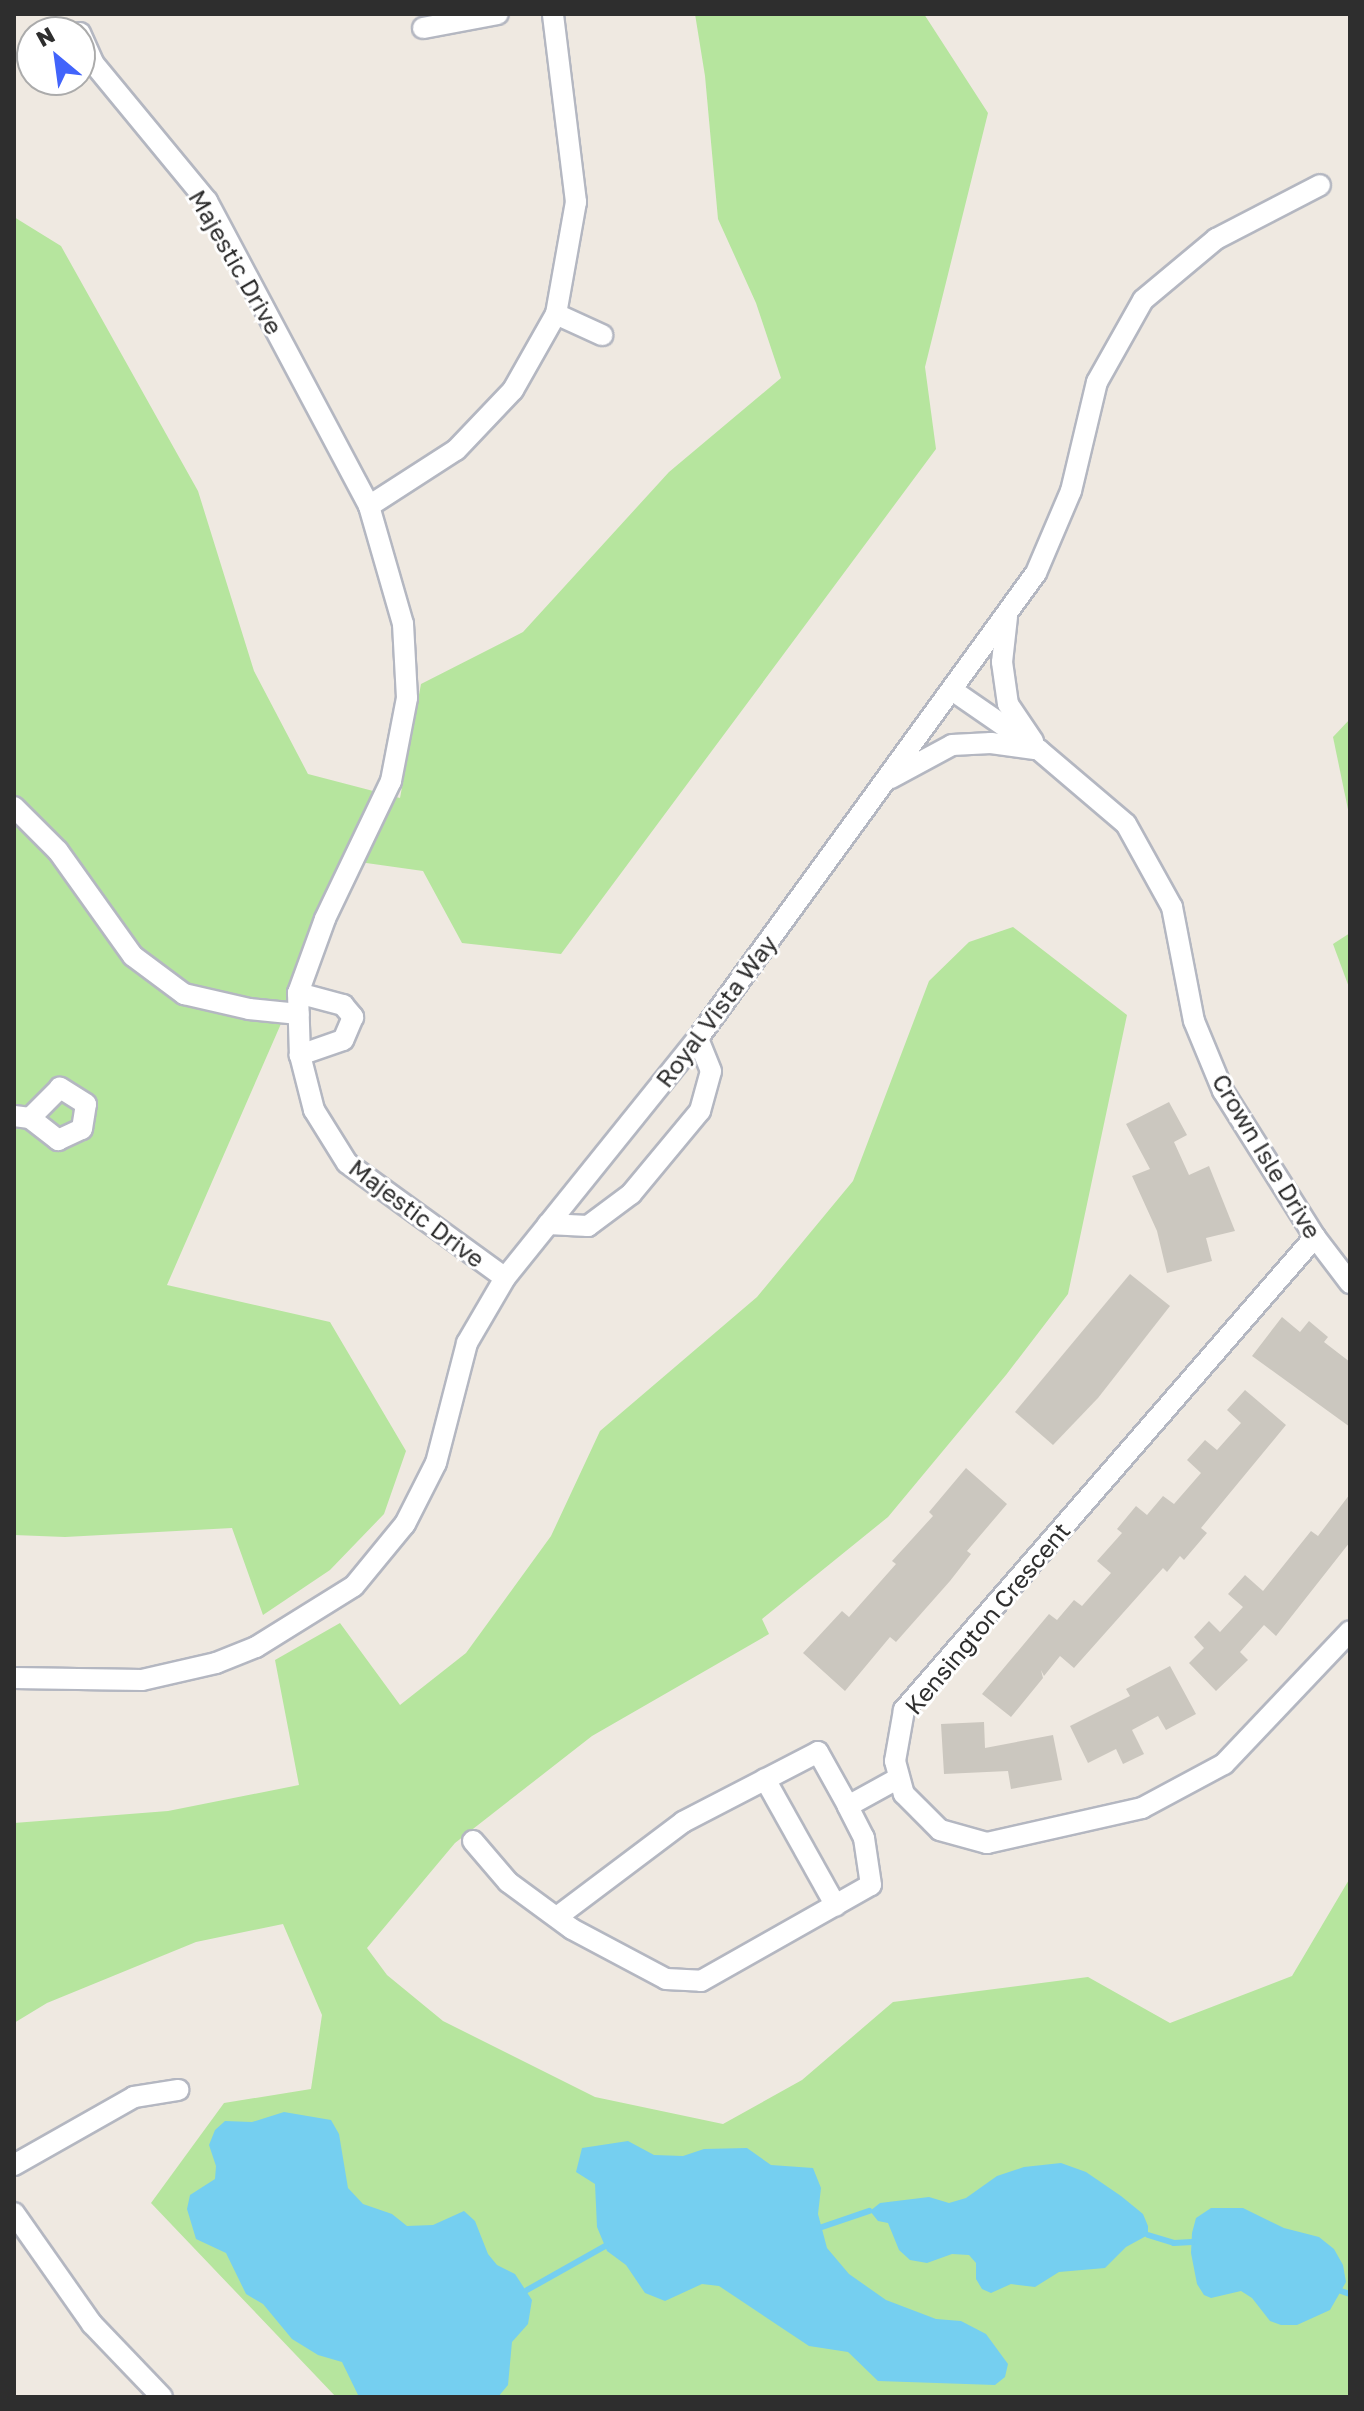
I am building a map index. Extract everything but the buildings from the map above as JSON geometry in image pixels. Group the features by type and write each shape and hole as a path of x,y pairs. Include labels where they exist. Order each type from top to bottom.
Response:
{"street":[{"path":"423,28 498,14"},
{"path":"369,506 465,440 513,390 556,314 576,202 553,14"},
{"name":"Majestic Drive","path":"96,66 207,201 369,506 403,624 407,698 391,781 325,919 298,993 300,1055 314,1110 347,1163 505,1278"},
{"name":"Royal Vista Way","path":"14,1678 142,1680 216,1663 256,1647 354,1586 405,1524 436,1463 467,1343 505,1278 698,1038 1036,573 1071,491 1097,382 1143,300 1216,239 1320,185"},
{"path":"556,314 602,335"},
{"path":"1008,613 1002,662 1008,704 1039,750"},
{"name":"Crown Isle Drive","path":"952,690 1039,750 1126,824 1144,850 1172,907 1194,1021 1223,1091 1315,1237 1350,1283"},
{"path":"887,780 952,745 991,743 1039,750"},
{"path":"14,807 58,851 133,956 184,994 249,1009 299,1014"},
{"path":"298,993 343,1005 353,1017 343,1040 300,1055"},
{"path":"548,1224 588,1226 631,1194 700,1111 711,1071 698,1038"},
{"name":"Kensington Crescent","path":"899,1778 895,1761 904,1710 1315,1237"},
{"path":"848,1806 899,1778 904,1794 940,1830 987,1843 1142,1808 1224,1764 1350,1631"},
{"path":"473,1841 508,1882 557,1917 666,1979 701,1981 871,1885 864,1838 818,1752 683,1822 557,1917"},
{"path":"765,1779 836,1906"},
{"path":"14,2165 134,2097 178,2090"},
{"path":"14,2213 92,2324 162,2397"}],"green space":[{"path":"695,14 924,14 988,113 925,367 936,449 561,954 462,943 423,871 352,861 167,1285 330,1322 406,1451 384,1514 330,1570 263,1615 232,1528 65,1537 14,1535 14,217 61,246 198,491 254,671 308,774 400,798 421,684 523,632 669,472 781,378 756,303 718,219 705,76"},
{"path":"1350,719 1350,819 1333,737"},
{"path":"1013,927 1127,1015 1068,1294 1006,1375 888,1517 762,1619 769,1634 592,1736 455,1843 367,1948 387,1975 443,2021 595,2097 723,2124 802,2080 893,2002 1088,1977 1170,2023 1292,1976 1350,1878 1350,2397 336,2397 151,2203 224,2103 311,2089 322,2015 283,1924 196,1942 47,2003 14,2023 14,1823 168,1811 299,1785 275,1660 340,1623 400,1705 466,1653 551,1536 600,1431 757,1297 853,1181 929,981 969,942"},
{"path":"1350,933 1350,990 1333,944"}],"water":[{"path":"284,2112 331,2120 339,2134 348,2188 363,2204 392,2214 407,2226 433,2225 464,2211 475,2221 488,2254 497,2265 515,2274 532,2300 528,2324 512,2342 508,2385 498,2397 359,2397 342,2362 318,2355 292,2339 263,2304 246,2294 226,2253 196,2239 187,2209 190,2195 215,2179 216,2166 209,2145 215,2130 225,2121 252,2122"},
{"path":"628,2141 654,2155 683,2156 704,2149 747,2148 771,2165 813,2168 821,2188 818,2214 827,2248 849,2274 886,2300 936,2319 961,2321 986,2334 1008,2364 1005,2377 995,2385 878,2381 848,2352 809,2346 719,2286 702,2284 665,2301 645,2293 626,2265 607,2251 597,2227 595,2184 576,2172 582,2148"},
{"path":"1061,2163 1086,2172 1143,2214 1148,2235 1126,2247 1105,2268 1059,2272 1035,2287 1011,2284 991,2293 982,2289 976,2279 976,2263 969,2255 952,2254 927,2263 910,2260 899,2250 888,2223 878,2221 870,2211 880,2203 929,2197 949,2203 966,2198 997,2176 1024,2167"},
{"path":"1211,2208 1243,2208 1284,2228 1319,2237 1334,2249 1343,2265 1346,2282 1330,2310 1297,2325 1281,2325 1270,2321 1252,2298 1241,2291 1211,2298 1204,2295 1197,2284 1191,2253 1192,2233 1196,2218"}],"waterway":[{"path":"822,2227 869,2211"},
{"path":"1148,2235 1174,2243 1192,2242"},
{"path":"527,2290 605,2246"},
{"path":"1341,2291 1350,2294"}]}
